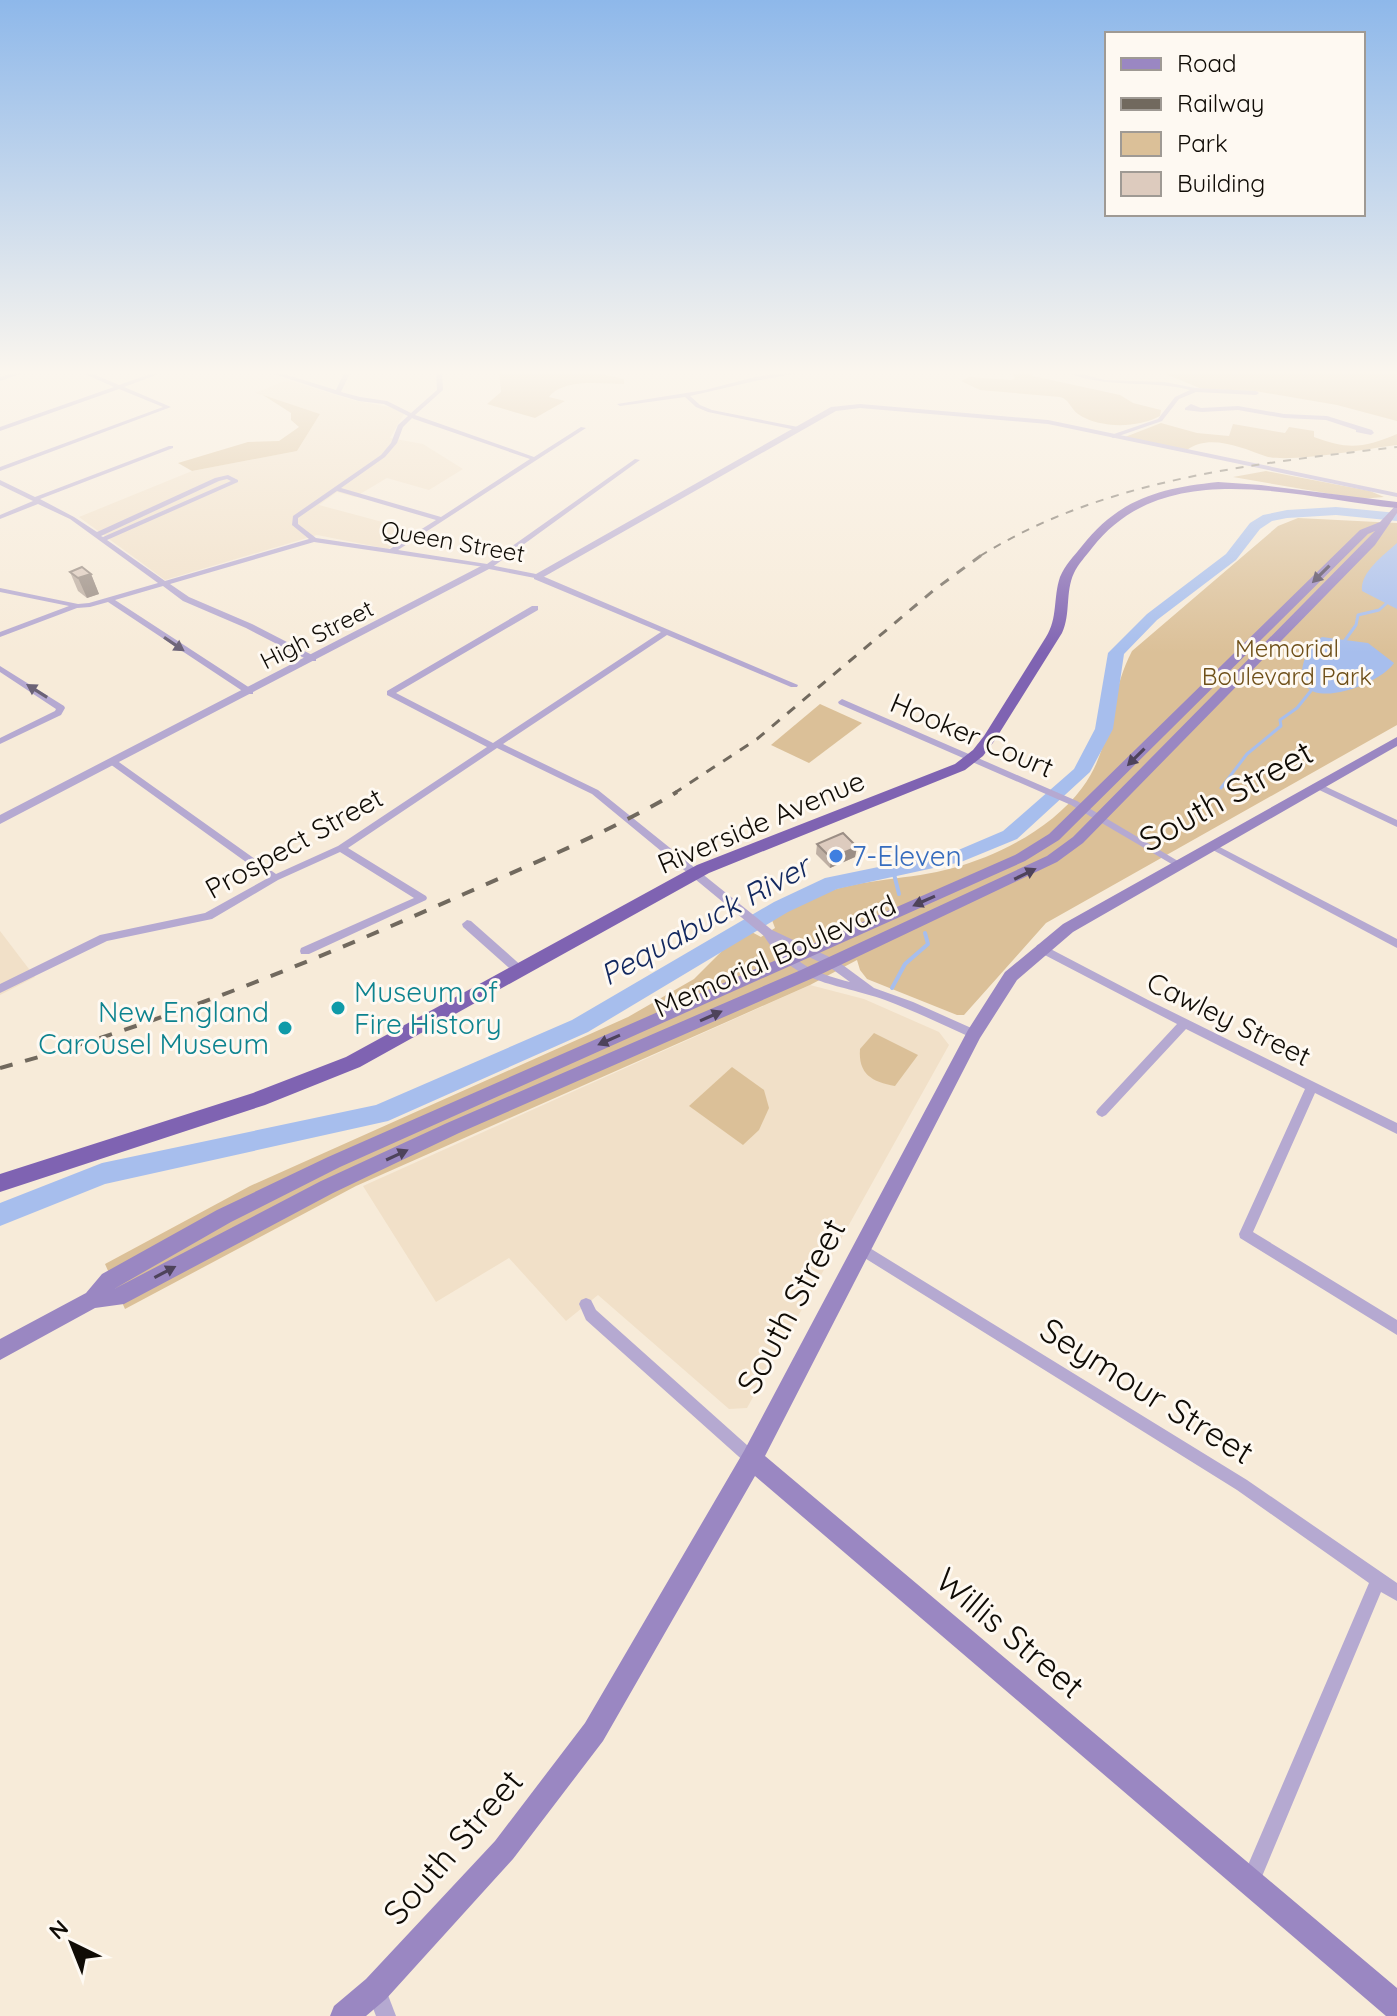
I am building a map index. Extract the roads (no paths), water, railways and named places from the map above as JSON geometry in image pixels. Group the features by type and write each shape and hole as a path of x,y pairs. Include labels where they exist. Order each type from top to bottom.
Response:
{"highway":[{"name":"Riverside Avenue","path":"0,1183 258,1099 353,1062 694,874 940,776 970,760 990,737 1058,628 1069,569 1109,520 1122,510 1158,494 1218,487 1279,488 1389,515"}],"main road":[{"name":"Memorial Boulevard","path":"0,1350 93,1299 109,1280 224,1216 320,1169 1020,858 1054,837 1364,532 1389,515"},
{"name":"Memorial Boulevard","path":"93,1299 117,1298 355,1174 832,963 1033,870 1078,840 1100,819 1379,535 1389,515"},
{"name":"South Street","path":"344,2016 376,1989 504,1850 594,1732 752,1459 974,1034 1011,976 1068,928 1397,741"},
{"name":"Willis Street","path":"752,1459 1397,2007"}],"street":[{"path":"0,517 125,465"},
{"path":"314,540 293,520 370,465"},
{"path":"391,552 525,465"},
{"name":"High Street","path":"0,820 488,566 630,465"},
{"path":"537,577 732,465"},
{"path":"1255,465 1397,495"},
{"path":"228,477 236,481 100,537 217,479 228,477"},
{"path":"0,482 72,518 186,599 249,626 313,659"},
{"path":"337,489 441,519"},
{"name":"Queen Street","path":"0,590 78,606 110,600 314,540 488,566 537,577 794,685"},
{"path":"110,600 250,692"},
{"path":"0,635 78,606"},
{"path":"535,608 390,693 595,792 768,933 789,960 807,974 870,991 974,1034"},
{"name":"Prospect Street","path":"0,989 104,938 208,916 275,878 341,848 666,632"},
{"path":"0,668 61,708 58,713 0,741"},
{"name":"Hooker Court","path":"842,702 1069,801 1178,864"},
{"path":"113,762 275,878"},
{"path":"1318,786 1397,824"},
{"path":"1212,846 1397,944"},
{"path":"305,951 422,898 341,848"},
{"path":"467,924 520,971"},
{"path":"768,933 832,963 870,991"},
{"name":"Cawley Street","path":"1041,948 1397,1129"},
{"path":"1102,1112 1185,1023"},
{"path":"1312,1086 1245,1234 1397,1328"},
{"name":"Seymour Street","path":"860,1248 1242,1485 1397,1593"},
{"name":"Willis Street","path":"586,1304 591,1315 752,1459"},
{"path":"1251,1880 1378,1580"},
{"path":"376,1989 386,2016"}],"water":[{"path":"1397,543 1397,609 1362,591 1362,584 1380,558"},
{"path":"1322,637 1368,643 1394,663 1385,672 1354,688 1336,693 1308,689 1302,678 1304,661 1313,644"}],"waterway":[{"name":"Pequabuck River","path":"0,1215 102,1174 380,1114 580,1026 781,907 832,883 961,856 1010,835 1081,772 1104,729 1116,653 1152,617 1231,557 1255,526 1268,518 1287,514 1336,511 1397,517"},
{"path":"1343,643 1356,625 1358,615 1379,610 1388,602"},
{"path":"1221,788 1247,754 1281,726 1280,720 1297,708 1314,687"},
{"path":"893,870 899,894"},
{"path":"892,988 905,964 928,944 925,933"}],"railway":[{"path":"981,555 1078,508 1182,479 1255,465"},
{"path":"673,794 757,739 934,590 981,555"},
{"path":"0,1068 119,1032 293,967 572,846 677,792"}],"place":[{"name":"7-Eleven","path":"836,856"},
{"name":"Museum of Fire History","path":"338,1008"},
{"name":"New England Carousel Museum","path":"285,1028"}],"park label":[{"name":"Memorial Boulevard Park","path":"1287,663"}]}
